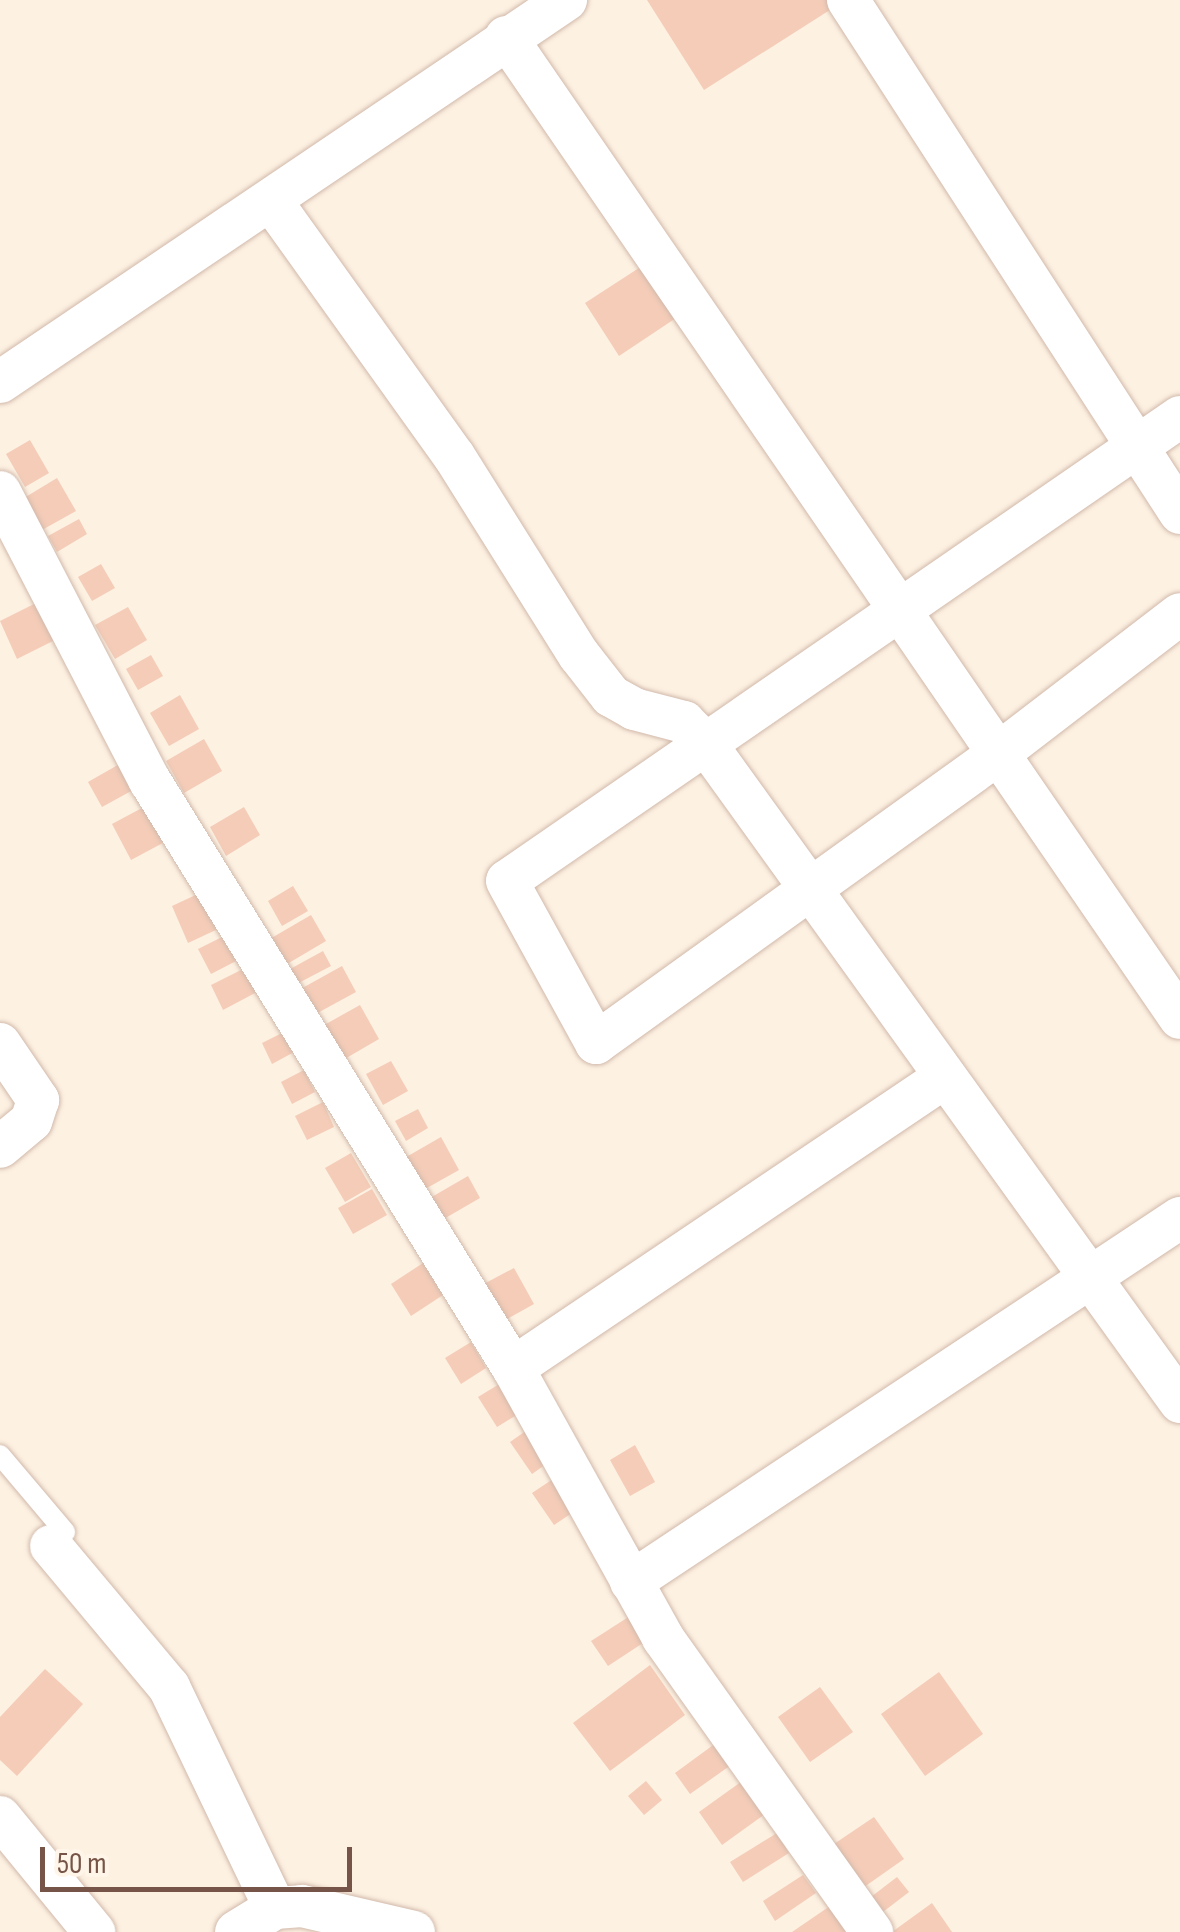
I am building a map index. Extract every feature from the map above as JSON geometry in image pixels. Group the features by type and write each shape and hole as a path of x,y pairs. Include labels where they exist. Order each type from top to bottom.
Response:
{"street":[{"path":"0,382 566,0"},
{"path":"848,0 1180,512"},
{"path":"506,37 1180,1018"},
{"path":"272,202 454,456 610,696 634,709 684,722 706,744 1180,1402"},
{"path":"1180,417 507,881 596,1044 999,752 1180,614"},
{"path":"0,492 150,780 513,1368 664,1638 872,1932"},
{"path":"0,1044 38,1100 31,1120 0,1147"},
{"path":"513,1368 945,1077"},
{"path":"631,1582 1180,1218"},
{"path":"58,1539 169,1687 275,1908"},
{"path":"0,1817 94,1932"},
{"path":"236,1932 275,1908 302,1906 414,1932"}],"lane":[{"path":"0,1455 58,1539"}],"building":[{"path":"647,0 828,0 833,8 704,90"},
{"path":"642,266 676,318 619,356 585,303"},
{"path":"30,440 49,473 25,487 6,454"},
{"path":"57,478 76,511 42,530 24,498"},
{"path":"79,519 87,534 57,552 48,536"},
{"path":"101,564 115,588 92,601 78,577"},
{"path":"48,597 67,634 17,659 0,621"},
{"path":"128,607 147,640 115,659 95,625"},
{"path":"151,655 163,676 138,690 126,669"},
{"path":"180,695 199,729 169,746 150,713"},
{"path":"204,739 222,771 184,793 166,761"},
{"path":"130,758 144,784 102,807 88,782"},
{"path":"155,801 174,837 131,860 112,824"},
{"path":"244,807 260,835 226,856 210,827"},
{"path":"293,886 308,911 282,926 268,901"},
{"path":"202,892 218,929 188,943 172,906"},
{"path":"311,915 326,941 282,967 268,940"},
{"path":"230,933 242,958 211,974 198,949"},
{"path":"323,951 331,966 289,988 281,974"},
{"path":"342,966 356,992 312,1016 297,991"},
{"path":"245,968 257,992 223,1010 211,985"},
{"path":"360,1005 379,1039 336,1064 317,1029"},
{"path":"286,1031 296,1051 272,1064 262,1043"},
{"path":"391,1061 408,1091 383,1105 366,1074"},
{"path":"304,1070 315,1092 292,1104 281,1082"},
{"path":"323,1102 334,1127 307,1140 295,1116"},
{"path":"418,1109 428,1128 406,1141 395,1121"},
{"path":"441,1137 459,1170 418,1193 401,1160"},
{"path":"351,1153 371,1187 345,1202 325,1168"},
{"path":"468,1176 480,1198 442,1220 430,1198"},
{"path":"372,1189 387,1215 353,1234 338,1208"},
{"path":"423,1263 443,1295 411,1316 391,1284"},
{"path":"514,1268 534,1304 500,1323 480,1286"},
{"path":"471,1342 486,1368 461,1384 445,1358"},
{"path":"501,1383 520,1413 497,1427 478,1397"},
{"path":"530,1428 552,1460 532,1474 510,1442"},
{"path":"635,1445 655,1482 630,1496 610,1460"},
{"path":"559,1475 581,1507 554,1525 532,1493"},
{"path":"630,1616 646,1641 608,1666 591,1641"},
{"path":"650,1665 685,1715 610,1771 573,1723"},
{"path":"45,1669 83,1704 17,1776 0,1760 0,1717"},
{"path":"939,1672 983,1734 925,1776 881,1714"},
{"path":"820,1687 853,1732 810,1762 778,1717"},
{"path":"716,1743 731,1765 690,1794 675,1773"},
{"path":"745,1779 768,1812 722,1845 699,1812"},
{"path":"646,1781 662,1800 644,1815 628,1796"},
{"path":"874,1817 904,1859 857,1892 828,1848"},
{"path":"777,1833 789,1853 743,1882 730,1862"},
{"path":"803,1875 816,1893 775,1921 763,1901"},
{"path":"897,1877 909,1892 879,1915 867,1900"},
{"path":"932,1903 952,1932 892,1932"},
{"path":"830,1906 847,1932 792,1932"}]}
